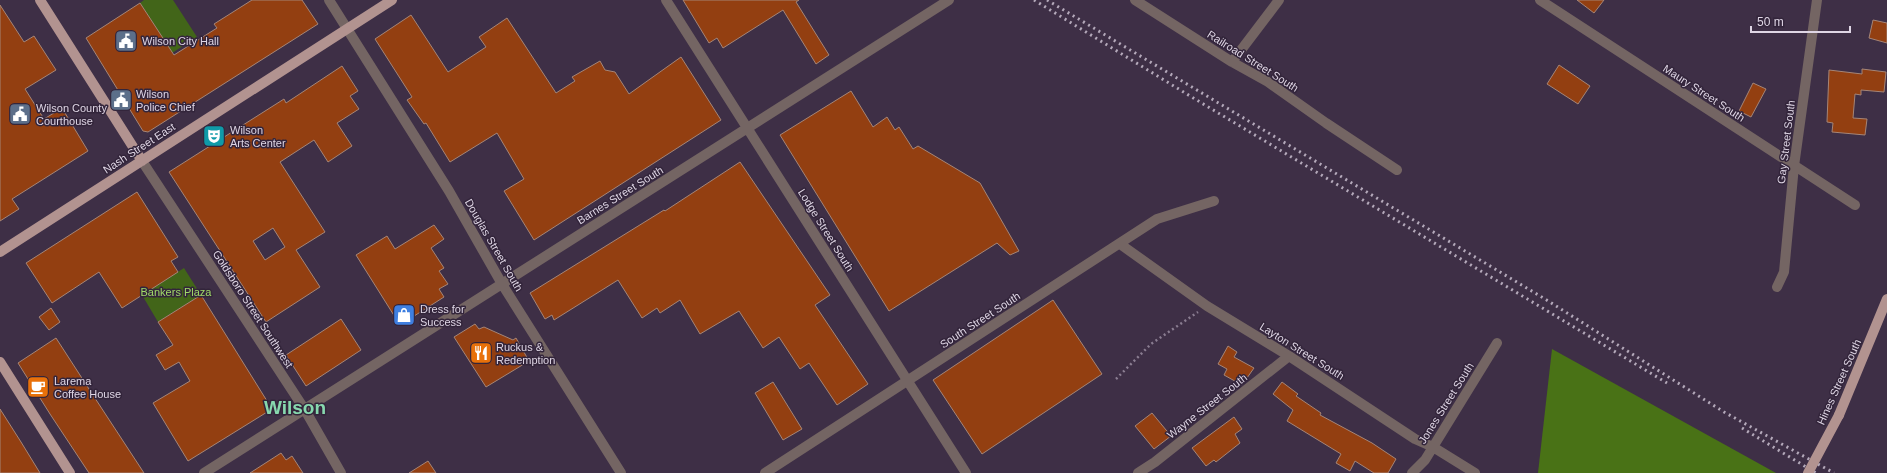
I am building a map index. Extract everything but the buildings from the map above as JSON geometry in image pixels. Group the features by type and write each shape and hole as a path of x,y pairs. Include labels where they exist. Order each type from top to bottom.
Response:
{"main road":[{"path":"40,0 142,161"},
{"name":"Nash Street East","path":"0,252 392,0"},
{"name":"Hines Street South","path":"1808,473 1839,415 1887,299"},
{"path":"0,362 70,473"}],"street":[{"name":"Douglas Street South","path":"329,0 449,191 502,284 621,473"},
{"name":"Lodge Street South","path":"666,0 966,473"},
{"name":"Barnes Street South","path":"204,473 949,0"},
{"name":"Railroad Street South","path":"1135,0 1232,62 1268,82 1397,170"},
{"path":"1232,62 1279,0"},
{"name":"Maury Street South","path":"1540,0 1855,205"},
{"name":"Gay Street South","path":"1777,287 1784,272 1794,166 1817,0"},
{"name":"Goldsboro Street Southwest","path":"142,161 305,410 341,473"},
{"name":"South Street South","path":"765,473 1157,219 1214,201"},
{"name":"Layton Street South","path":"1120,244 1207,306 1289,356 1415,439 1433,447 1475,473"},
{"name":"Jones Street South","path":"1412,473 1425,460 1497,343"},
{"name":"Wayne Street South","path":"1138,473 1155,462 1289,356"}],"path":[{"path":"1116,379 1151,344 1207,306"}],"green space":[{"path":"144,0 173,0 197,37 172,53 140,3"},
{"name":"Bankers Plaza","path":"184,268 201,295 158,322 142,295"},
{"path":"1552,349 1776,473 1538,473"}],"railway":[{"path":"1034,0 1190,96 1667,383"},
{"path":"1047,0 1545,299 1724,412 1834,473"},
{"path":"1742,428 1816,473"}],"place":[{"name":"Wilson City Hall","path":"126,41"},
{"name":"Wilson Police Chief","path":"121,100"},
{"name":"Wilson County Courthouse","path":"20,114"},
{"name":"Wilson Arts Center","path":"214,136"},
{"name":"Dress for Success","path":"404,315"},
{"name":"Ruckus & Redemption","path":"481,353"},
{"name":"Larema Coffee House","path":"38,387"}],"district":[{"name":"Wilson","path":"295,407"}]}
